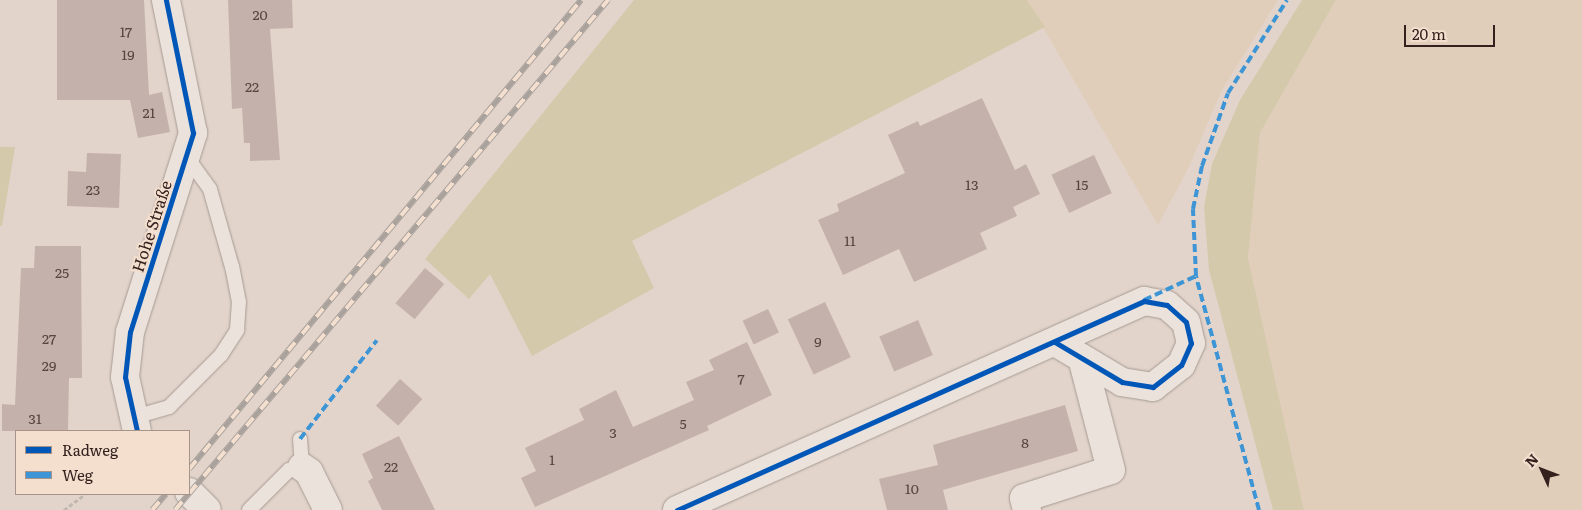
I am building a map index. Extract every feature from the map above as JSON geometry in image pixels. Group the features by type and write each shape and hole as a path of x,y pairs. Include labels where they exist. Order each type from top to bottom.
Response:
{"street":[{"name":"Hohe Straße","path":"134,425 125,377 130,332 188,159 193,133 166,0"},
{"path":"677,510 1144,301 1167,305 1186,322 1191,343 1181,365 1153,387 1122,382 1084,362 1055,342"},
{"path":"1027,510 1024,498 1111,470 1084,362"},
{"path":"302,467 309,472 328,510"},
{"path":"190,493 207,510"}],"lane":[{"path":"134,425 168,406 221,355 237,330 240,302 210,190 188,159"},
{"path":"249,510 289,470 302,467 300,439"}],"path":[{"path":"64,510 84,495"}],"shaded area":[{"path":"634,0 1027,0 1045,27 632,241 654,288 532,356 490,274 469,299 425,259"},
{"path":"1027,0 1278,0 1222,90 1188,169 1158,225"},
{"path":"1302,0 1336,0 1260,133 1248,258 1304,510 1273,510 1209,270 1204,207 1212,164 1240,100"},
{"path":"1336,0 1582,0 1582,510 1304,510 1248,258 1260,133"},
{"path":"0,147 15,147 2,226 0,226"}],"building":[{"path":"57,0 144,0 149,95 162,92 170,132 138,138 130,100 57,100"},
{"path":"228,0 292,0 293,28 270,29 280,160 250,161 250,143 244,143 242,108 232,109"},
{"path":"982,98 1015,170 1026,164 1040,194 1013,207 1017,216 980,233 987,249 914,282 899,249 843,275 818,220 839,211 837,204 905,173 888,135 918,121 920,126"},
{"path":"87,153 121,154 119,208 67,206 68,171 86,172"},
{"path":"1094,155 1112,193 1069,213 1051,175"},
{"path":"35,246 81,246 82,378 69,378 68,430 2,431 2,404 15,405 21,268 34,268"},
{"path":"425,268 444,284 415,319 395,303"},
{"path":"825,302 851,357 814,375 788,319"},
{"path":"768,309 779,333 754,344 743,321"},
{"path":"918,320 933,355 894,371 879,336"},
{"path":"747,342 772,395 707,426 709,430 535,507 521,478 536,471 525,448 584,420 579,409 616,390 633,427 694,400 686,382 714,370 709,360"},
{"path":"400,379 422,399 398,426 376,406"},
{"path":"1065,405 1078,451 943,490 948,510 887,510 879,479 938,465 933,445"},
{"path":"399,436 435,510 382,510 368,481 373,478 362,454"}],"railway":[{"path":"190,468 581,0"},
{"path":"190,492 608,0"},
{"path":"152,510 165,495"},
{"path":"175,510 188,495"}],"marked path":[{"path":"1259,510 1196,276 1193,209 1202,166 1228,93 1287,0"},
{"path":"1144,300 1196,276"},
{"path":"300,439 377,340"}],"cycle path":[{"path":"137,430 125,377 130,332 193,133 166,0"},
{"path":"677,510 1144,301 1167,305 1186,322 1191,343 1181,365 1153,387 1122,382 1055,342"}]}
